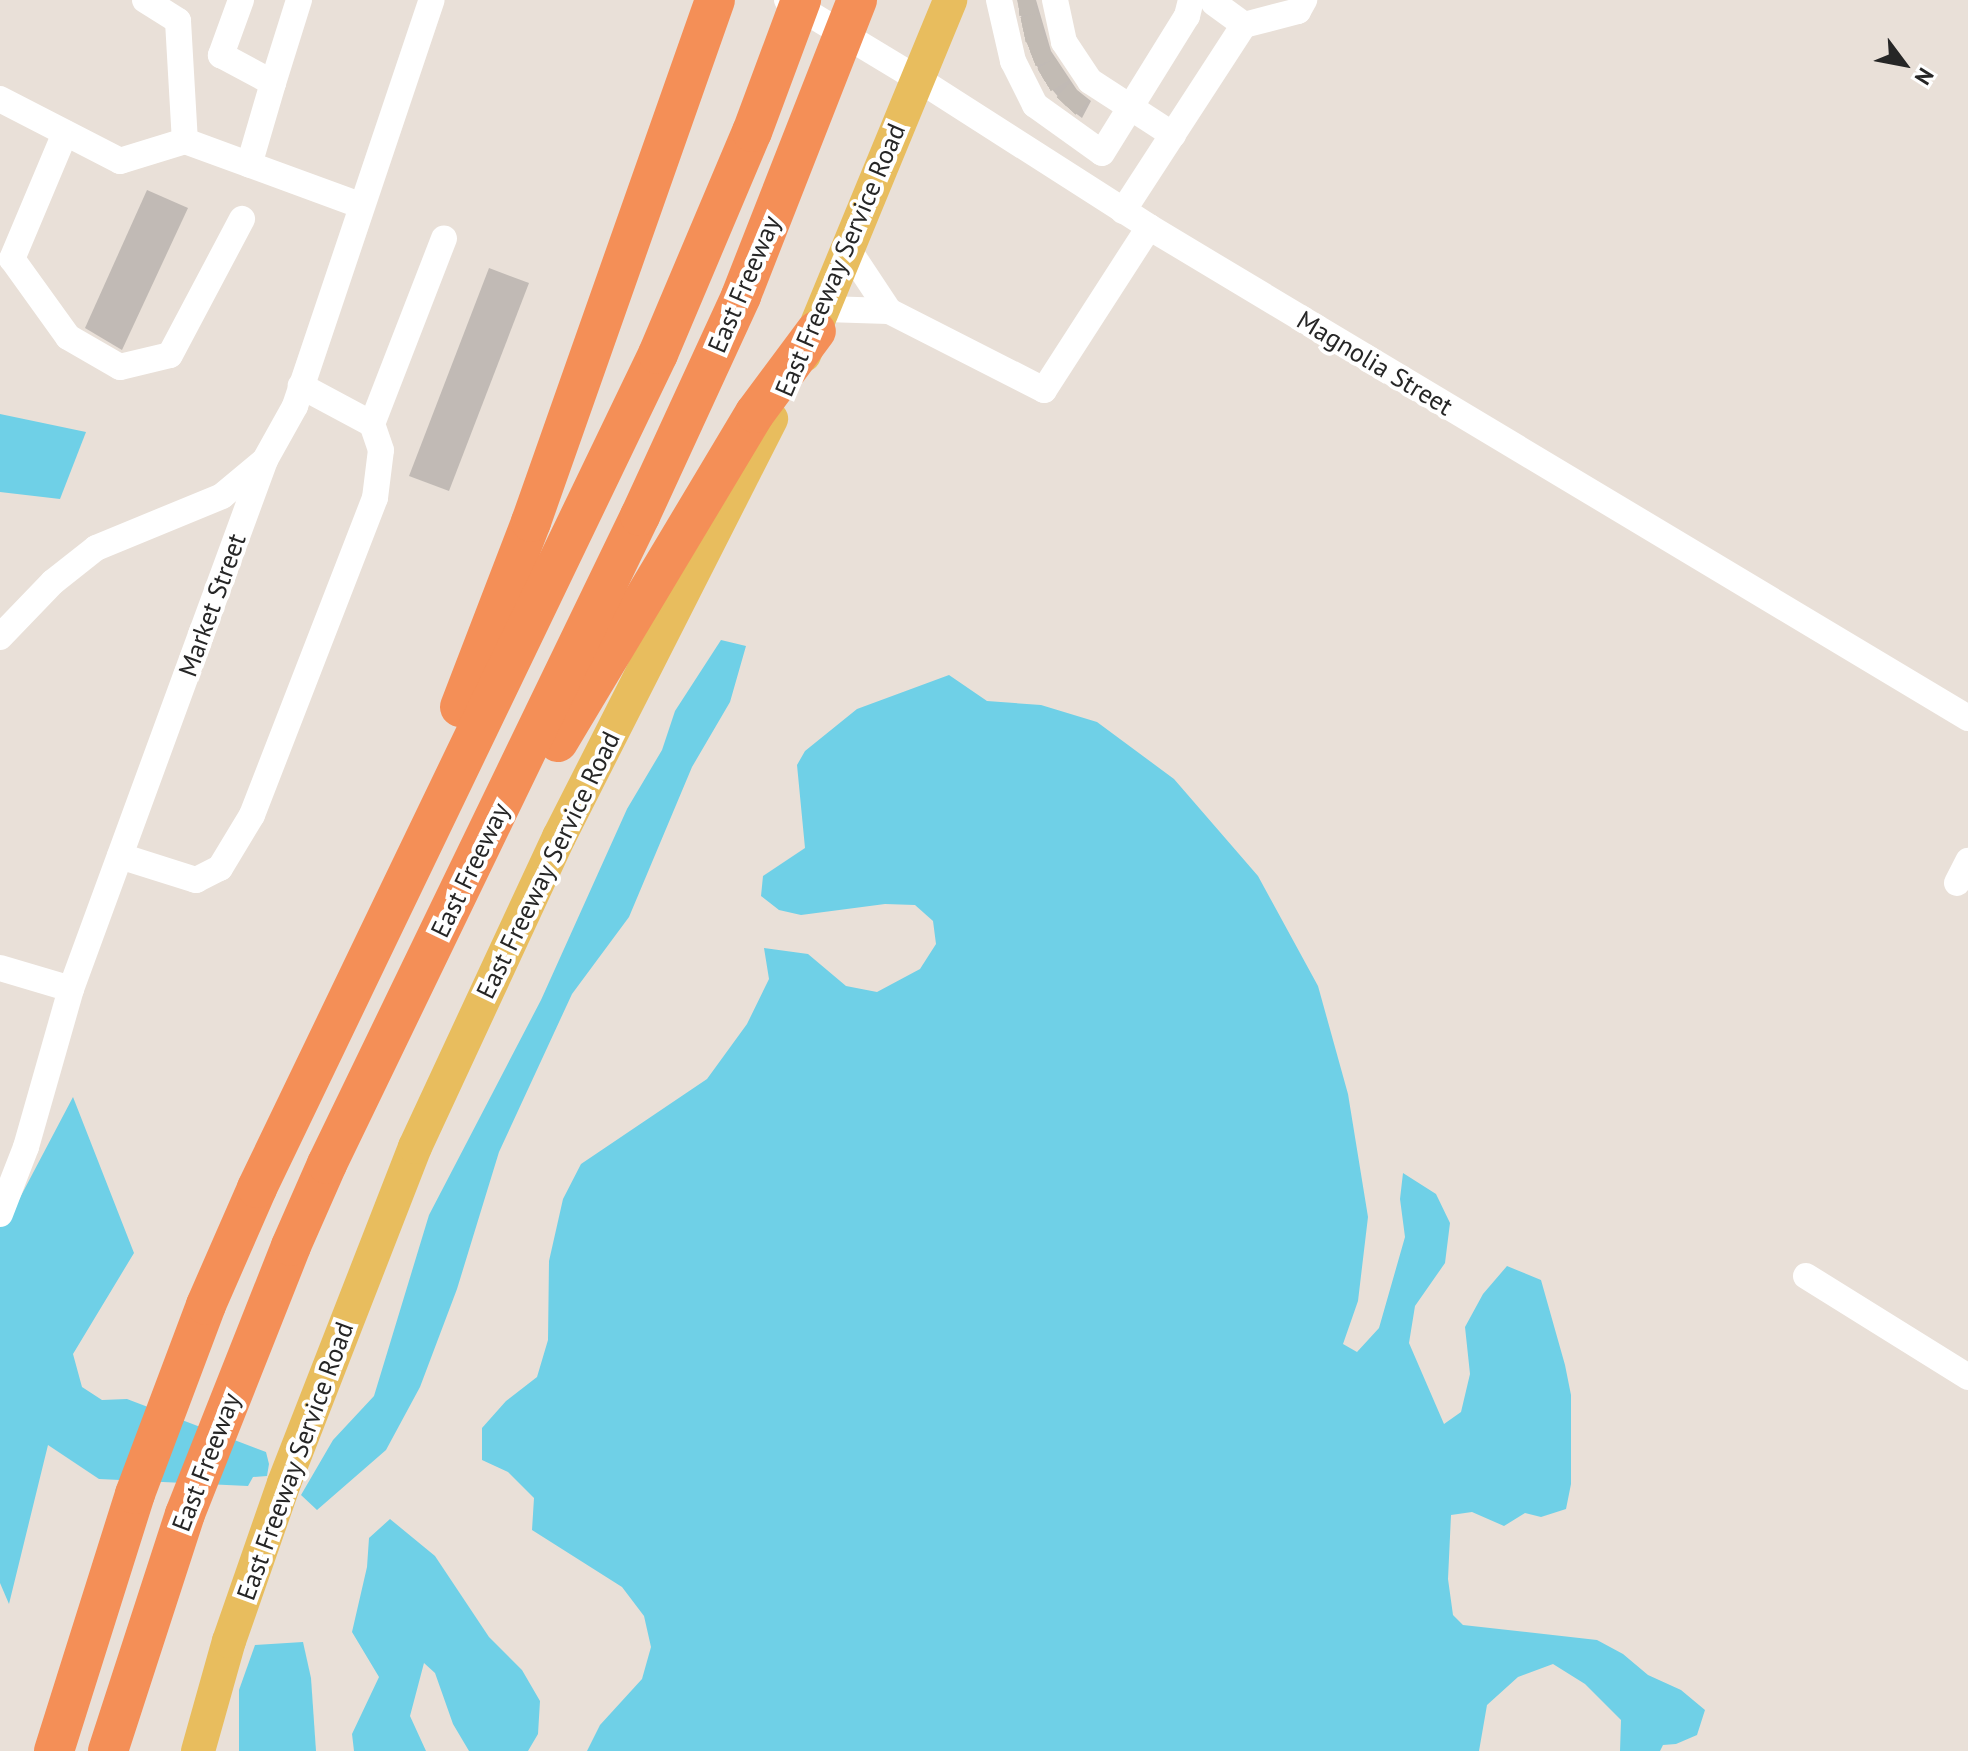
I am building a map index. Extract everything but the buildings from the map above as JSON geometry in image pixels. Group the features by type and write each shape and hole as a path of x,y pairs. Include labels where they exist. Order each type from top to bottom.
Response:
{"highway":[{"path":"346,1005 408,833 489,638 715,0"},
{"name":"East Freeway","path":"54,1751 135,1494 206,1305 257,1188 646,379 746,146 801,0"},
{"name":"East Freeway","path":"108,1751 185,1514 258,1326 327,1164 640,516 741,296 857,0"},
{"path":"404,1008 606,658 755,413 820,320"},
{"path":"42,1751 73,1684"},
{"path":"116,1751 123,1702"}],"main road":[{"name":"East Freeway Service Road","path":"198,1751 229,1641 284,1483 415,1147 559,837 820,320 950,0"}],"street":[{"path":"145,0 178,21 185,141"},
{"path":"241,0 221,55 273,83"},
{"path":"249,165 299,0"},
{"name":"Market Street","path":"0,1214 26,1147 71,989 265,460 295,406 360,205 432,0"},
{"name":"Magnolia Street","path":"787,0 918,79 1149,227 1968,718"},
{"path":"1123,211 1173,135 1246,12 1260,0"},
{"path":"1246,12 1271,0"},
{"path":"1042,49 1102,153 1187,16 1213,1 1246,12 1298,11 1304,0"},
{"path":"1042,49 1173,135"},
{"path":"1009,137 1042,49"},
{"path":"0,99 120,161 185,141 360,205"},
{"path":"65,133 12,259 68,337 120,367 170,355 242,219"},
{"path":"848,249 889,311 1044,390 1149,227"},
{"path":"120,856 196,880 220,868 252,815 375,498 381,450 372,424 444,238"},
{"path":"820,320 889,311"},
{"path":"301,386 372,424"},
{"path":"0,637 53,582 96,548 222,496 265,460"},
{"path":"0,968 71,989"},
{"path":"1806,1276 1968,1377"}],"water":[{"path":"0,414 86,432 60,499 0,492"},
{"path":"721,640 746,646 730,702 692,767 629,917 572,994 499,1152 457,1289 420,1387 386,1450 317,1510 301,1495 333,1440 374,1396 429,1215 541,1000 627,809 662,750 675,711"},
{"path":"949,675 987,701 1041,705 1097,722 1174,779 1258,876 1318,986 1348,1094 1368,1217 1358,1301 1343,1344 1357,1352 1379,1328 1405,1237 1400,1199 1403,1173 1436,1194 1450,1223 1445,1263 1415,1306 1409,1343 1444,1424 1461,1412 1470,1374 1465,1327 1483,1294 1507,1266 1541,1280 1565,1365 1571,1395 1571,1484 1566,1509 1541,1517 1525,1513 1504,1526 1472,1512 1451,1515 1448,1579 1453,1615 1463,1625 1597,1640 1623,1654 1648,1675 1681,1690 1705,1710 1697,1735 1676,1744 1663,1745 1660,1751 1620,1751 1621,1720 1585,1684 1553,1664 1518,1677 1487,1705 1479,1751 587,1751 600,1725 642,1679 651,1647 644,1616 622,1587 532,1530 534,1498 508,1472 482,1460 482,1428 506,1401 537,1377 548,1340 549,1261 563,1199 581,1164 707,1079 747,1024 769,979 764,948 808,954 846,986 877,992 920,969 936,944 933,921 915,905 885,904 801,915 779,910 761,896 763,876 805,848 797,765 805,751 857,709"},
{"path":"73,1097 134,1253 73,1354 82,1387 102,1400 127,1399 266,1452 269,1464 267,1476 253,1477 248,1486 99,1479 48,1445 9,1604 0,1583 0,1205 14,1209"},
{"path":"390,1519 435,1556 489,1637 522,1670 540,1701 538,1734 528,1751 469,1751 453,1724 435,1673 424,1663 410,1716 426,1751 354,1751 352,1734 379,1677 352,1632 367,1567 369,1538"},
{"path":"303,1642 311,1678 316,1751 239,1751 239,1690 255,1645"}],"tunnel":[{"path":"1018,3 1036,1"},
{"path":"1023,30 1042,26"},
{"path":"1031,54 1049,47"},
{"path":"1044,80 1062,69"},
{"path":"1066,106 1079,92"}]}
